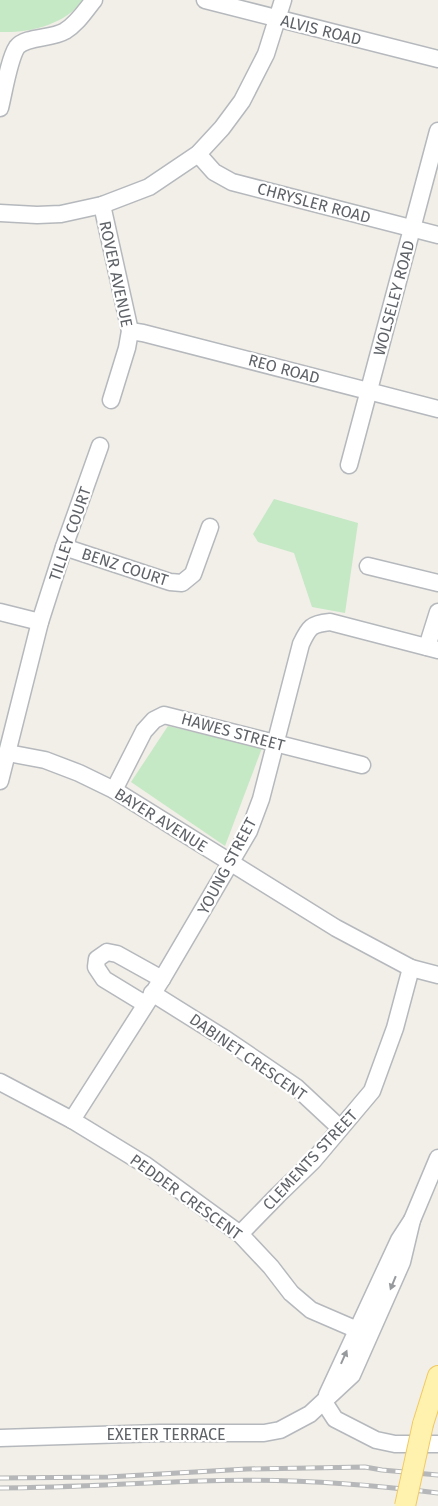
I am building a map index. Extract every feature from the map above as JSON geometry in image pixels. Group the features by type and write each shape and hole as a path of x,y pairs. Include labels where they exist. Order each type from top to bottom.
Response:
{"main road":[{"path":"417,1506 434,1429 438,1376"},
{"path":"405,1506 434,1429"}],"street":[{"path":"0,108 12,60 16,49 21,43 63,32 78,20 94,0"},
{"name":"ALVIS ROAD","path":"205,0 438,59"},
{"path":"0,213 61,214 102,205 149,187 198,154 222,128 242,101 266,54 282,0"},
{"name":"WOLSELEY ROAD","path":"349,465 438,130"},
{"name":"CHRYSLER ROAD","path":"198,154 214,172 232,182 438,236"},
{"name":"ROVER AVENUE","path":"102,205 130,331 127,348 111,400"},
{"name":"REO ROAD","path":"130,331 438,409"},
{"name":"TILLEY COURT","path":"0,781 40,622 100,446"},
{"name":"BENZ COURT","path":"64,547 170,582 182,583 193,574 210,527"},
{"path":"368,566 438,583"},
{"path":"0,612 40,622"},
{"path":"433,649 438,612"},
{"name":"YOUNG STREET","path":"72,1120 162,979 249,830 258,807 301,644 308,628 318,623 330,622 433,649"},
{"name":"HAWES STREET","path":"114,790 144,731 154,720 164,715 362,765"},
{"name":"BAYER AVENUE","path":"8,753 45,760 78,772 114,790 336,928 411,968 438,976"},
{"name":"DABINET CRESCENT","path":"162,979 117,954 107,952 97,959 96,967 104,979 149,998 227,1040 296,1087 340,1128"},
{"name":"CLEMENTS STREET","path":"240,1234 313,1161 340,1128 360,1108 372,1091 395,1028 411,968"},
{"name":"PEDDER CRESCENT","path":"0,1082 72,1120 144,1164 240,1234 271,1267 291,1293 311,1310 362,1333"},
{"path":"434,1429 395,1444 376,1440 335,1419 324,1402 352,1375 362,1333 402,1262 412,1220 438,1158"},
{"name":"EXETER TERRACE","path":"0,1438 160,1432 264,1433 280,1430 294,1424 324,1402"}],"green space":[{"path":"0,0 83,0 67,16 46,26 23,31 0,32"},
{"path":"274,499 358,523 345,613 312,607 294,553 258,542 253,534"},
{"path":"168,726 262,748 225,846 131,782"}],"railway":[{"path":"0,1478 108,1477 247,1469 365,1467 438,1475"},
{"path":"0,1488 260,1480 379,1486 438,1493"}]}
